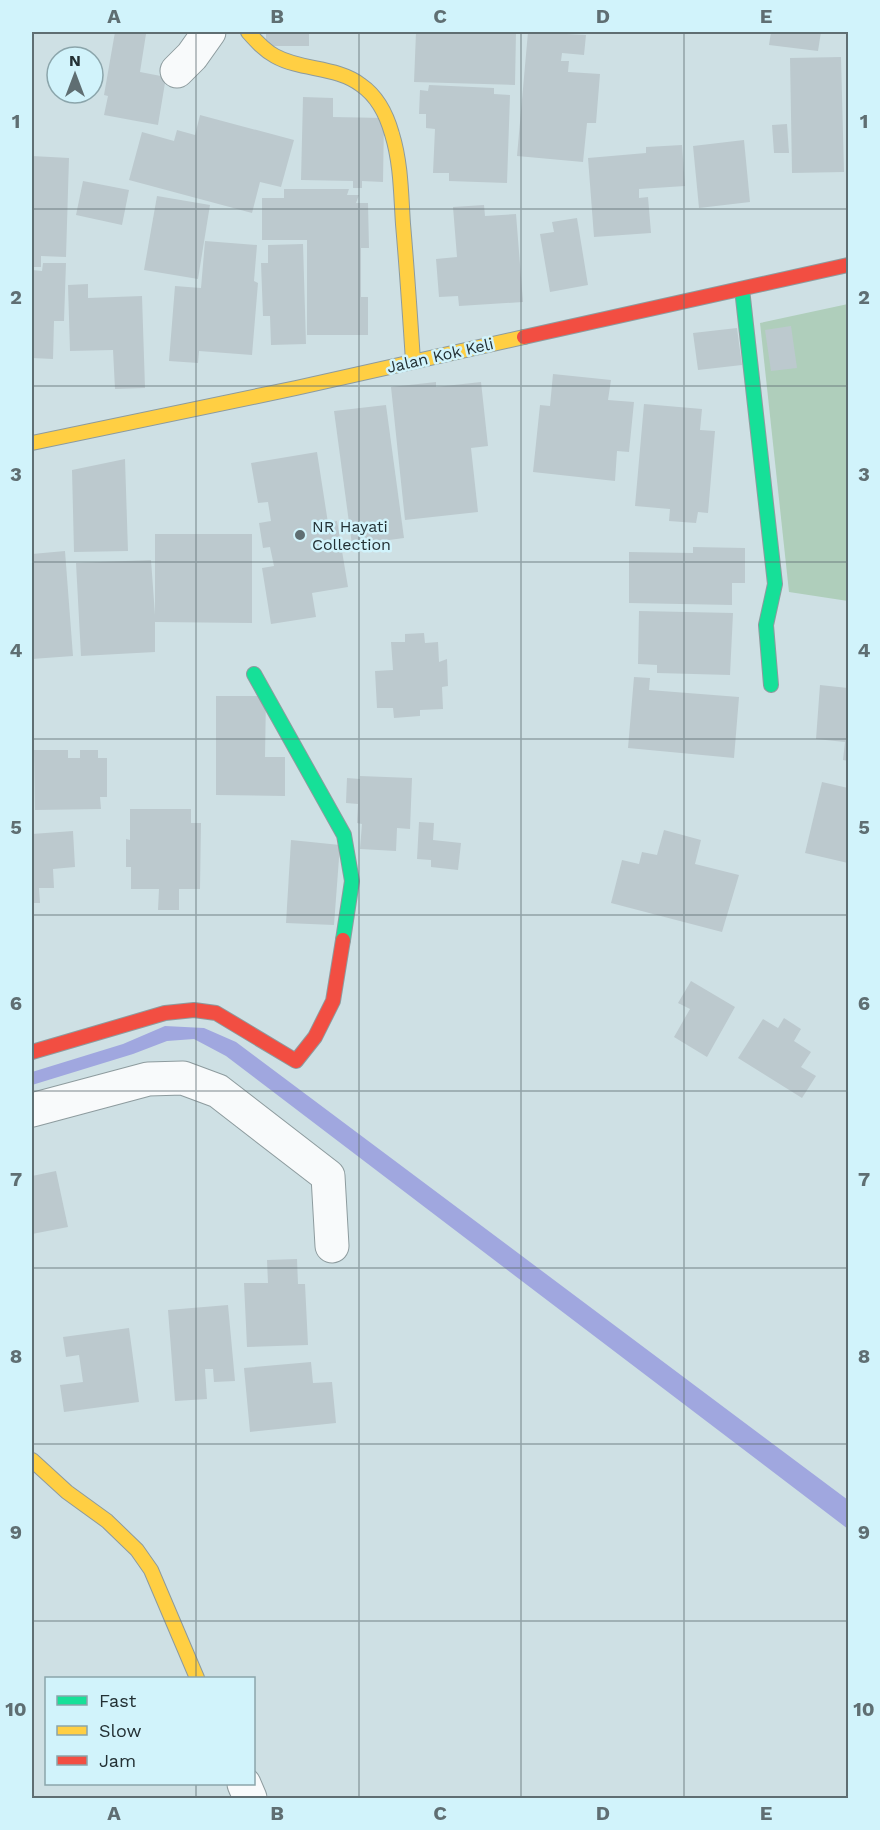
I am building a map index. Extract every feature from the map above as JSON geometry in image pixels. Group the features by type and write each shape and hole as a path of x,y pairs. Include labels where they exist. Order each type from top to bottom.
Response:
{"street":[{"path":"177,71 192,56 209,32"},
{"path":"248,32 269,54 280,59 334,72 355,82 372,95 386,116 394,137 399,164 413,361"},
{"name":"Jalan Kok Keli","path":"32,442 296,388 849,265"},
{"path":"741,289 776,584 766,625 771,685"},
{"path":"32,1052 165,1012 194,1010 216,1013 296,1061 315,1037 333,1001 352,881 344,835 254,674"},
{"path":"32,1110 148,1079 183,1078 218,1091 328,1176 332,1246"},
{"path":"32,1460 67,1492 107,1521 137,1550 151,1570 197,1677"}],"green space":[{"path":"848,304 848,601 789,592 760,323"}],"water":[{"path":"165,1026 204,1028 236,1042 848,1500 848,1529 226,1056 194,1039 167,1041 133,1054 32,1085 32,1072 123,1044"}],"building":[{"path":"115,32 146,34 140,72 166,77 158,125 104,115 108,96 105,95"},
{"path":"266,32 309,32 309,46 266,46"},
{"path":"416,32 516,32 515,85 414,82"},
{"path":"528,32 586,35 584,55 562,53 561,61 569,61 568,72 600,74 596,123 587,123 583,162 517,156"},
{"path":"771,32 821,32 818,51 769,45"},
{"path":"841,57 844,172 792,173 790,58"},
{"path":"429,85 494,88 494,94 510,95 507,183 449,181 449,173 433,173 435,129 426,128 426,114 419,114 420,90 428,91"},
{"path":"303,97 333,98 333,117 384,118 383,182 362,181 362,188 353,188 353,181 301,180"},
{"path":"200,115 294,140 281,187 260,182 252,213 129,180 142,132 174,141 177,130 195,135"},
{"path":"787,124 789,153 774,153 772,125"},
{"path":"744,140 750,202 699,208 693,146"},
{"path":"682,145 685,186 639,189 639,198 648,197 651,233 594,237 588,158 646,153 646,147"},
{"path":"32,156 69,158 66,257 41,256 41,267 32,267"},
{"path":"83,181 129,190 122,225 76,215"},
{"path":"284,189 349,189 347,195 359,195 356,203 368,203 369,248 361,248 361,297 368,297 368,335 307,335 307,240 262,240 262,198 284,198"},
{"path":"157,196 210,205 198,279 144,270"},
{"path":"484,205 485,216 516,214 523,302 459,306 458,296 439,297 436,259 457,257 453,207"},
{"path":"577,218 588,285 550,292 540,234 554,232 552,222"},
{"path":"205,241 257,245 254,281 258,283 252,355 199,351 198,363 169,361 175,286 201,288"},
{"path":"303,244 306,344 271,345 270,316 263,316 261,263 268,263 268,245"},
{"path":"43,263 66,263 64,321 54,321 53,359 32,358 32,270 42,271"},
{"path":"88,284 88,298 142,296 145,388 115,389 113,350 70,351 68,285"},
{"path":"791,326 797,368 771,371 765,330"},
{"path":"737,328 742,365 698,370 693,333"},
{"path":"553,374 611,380 608,400 634,402 629,452 617,451 615,481 533,472 540,405 550,406"},
{"path":"436,382 436,387 481,382 488,446 471,448 478,512 405,520 391,387"},
{"path":"644,404 702,409 700,430 715,431 708,513 698,512 696,523 669,521 670,509 635,506"},
{"path":"386,405 404,538 352,545 334,411"},
{"name":"NR Hayati Collection","path":"317,452 328,523 337,521 348,587 312,593 316,617 271,624 262,568 274,566 270,547 263,548 259,523 271,521 268,502 258,503 251,463"},
{"path":"125,459 128,551 74,552 72,470"},
{"path":"155,534 252,534 252,623 155,622 155,652 81,656 76,563 151,560 155,615"},
{"path":"693,547 745,548 745,583 732,583 732,605 629,603 629,552 693,553"},
{"path":"65,551 73,656 32,659 32,554"},
{"path":"639,611 733,613 730,675 657,673 657,665 638,664"},
{"path":"424,633 425,643 438,642 439,662 447,659 448,686 442,687 443,709 420,710 420,716 394,718 393,708 377,708 375,671 393,670 391,642 405,642 405,634"},
{"path":"634,677 650,678 649,690 739,697 734,758 628,748"},
{"path":"820,685 848,688 848,761 843,760 845,742 816,739"},
{"path":"216,696 266,696 265,757 285,757 285,796 216,795"},
{"path":"34,750 68,750 68,758 80,758 80,750 98,750 98,758 107,758 107,797 100,797 101,809 35,810"},
{"path":"360,776 412,778 410,829 397,828 396,851 360,849 362,824 357,823 358,804 346,803 347,778 360,779"},
{"path":"822,782 848,788 848,863 805,853"},
{"path":"130,809 191,809 191,823 201,823 200,889 179,889 179,910 158,910 159,889 131,889 131,867 126,867 126,839 130,840"},
{"path":"419,822 434,823 433,840 461,843 458,870 431,867 431,860 417,859"},
{"path":"664,830 701,840 695,864 739,875 722,932 611,903 622,860 639,864 642,852 657,855"},
{"path":"73,831 75,867 53,869 54,888 39,888 40,903 32,903 32,834"},
{"path":"291,840 340,845 334,925 286,923"},
{"path":"691,981 735,1007 707,1057 674,1037 690,1009 678,1003"},
{"path":"784,1018 801,1029 794,1041 811,1052 801,1067 816,1076 802,1098 738,1058 763,1019 778,1028"},
{"path":"56,1171 68,1227 32,1234 32,1176"},
{"path":"297,1259 298,1284 305,1284 308,1345 247,1347 244,1283 268,1283 267,1260"},
{"path":"228,1305 235,1381 214,1382 213,1369 205,1369 207,1399 175,1401 168,1310"},
{"path":"129,1328 139,1402 64,1412 60,1385 83,1382 79,1355 66,1357 63,1337"},
{"path":"311,1362 313,1383 332,1382 336,1423 250,1432 244,1368"}],"traffic: fast":[{"path":"742,289 775,584 766,625 771,685"},
{"path":"254,674 344,835 352,881 343,940"}],"traffic: slow":[{"path":"248,32 267,51 285,61 330,71 351,79 372,95 384,113 392,134 399,167 413,361"},
{"path":"32,443 296,388 524,337"},
{"path":"32,1460 67,1492 107,1521 137,1550 151,1570 197,1677"}],"traffic: jam":[{"path":"524,337 848,265"},
{"path":"32,1052 165,1013 194,1010 216,1013 296,1061 315,1037 333,1001 343,940"}],"place":[{"name":"NR Hayati Collection","path":"300,535"}]}
